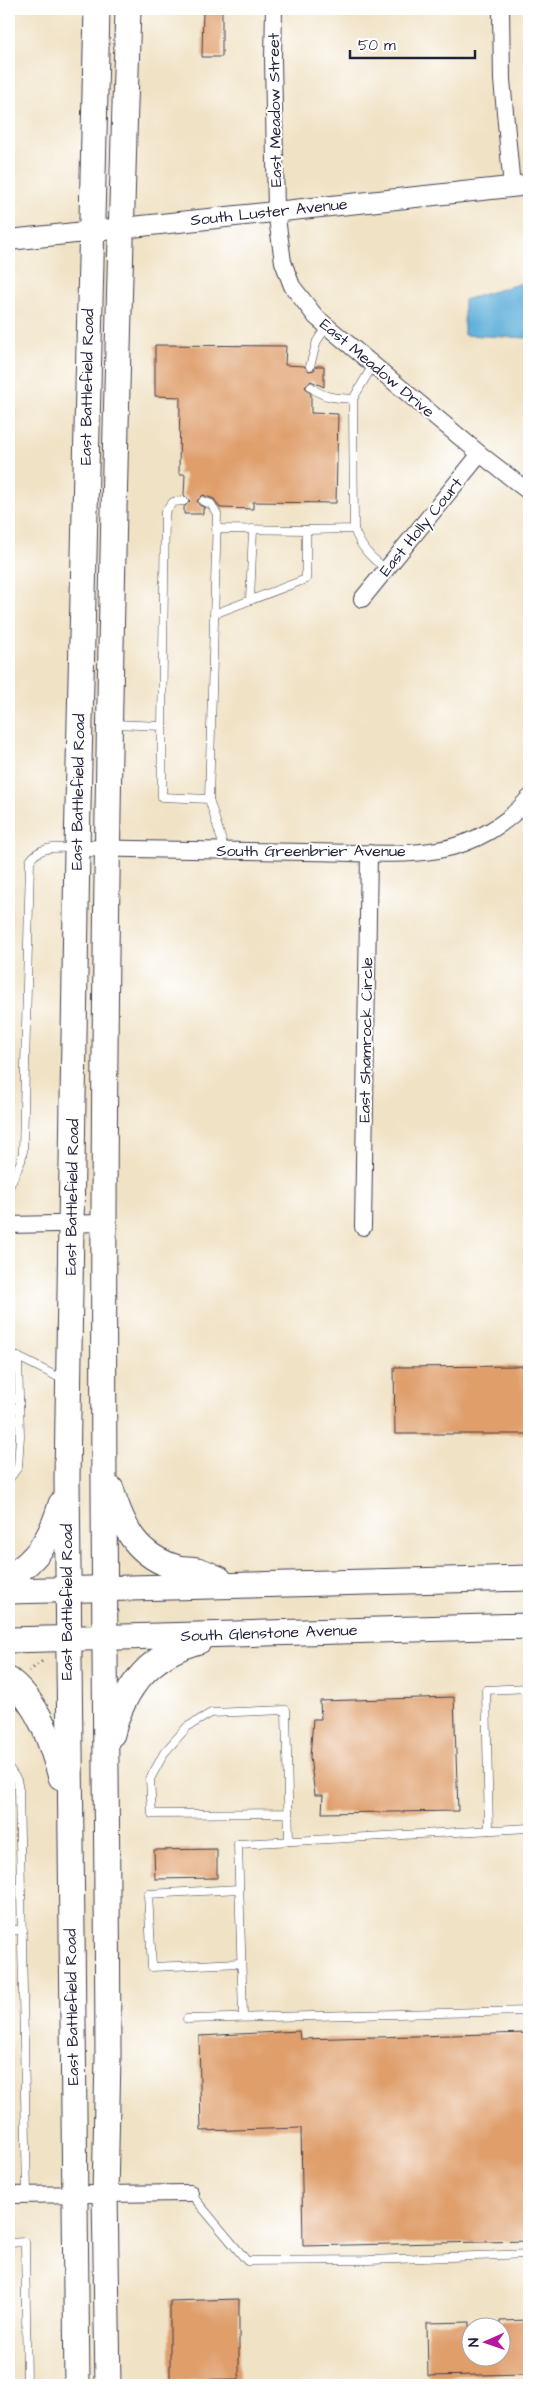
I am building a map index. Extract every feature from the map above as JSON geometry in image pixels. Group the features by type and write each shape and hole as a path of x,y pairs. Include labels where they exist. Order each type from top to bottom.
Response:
{"main road":[{"name":"East Battlefield Road","path":"78,2385 67,1639 67,1480 77,848 90,231 97,9"},
{"name":"East Battlefield Road","path":"108,2385 105,2193 108,2057 104,1588 104,1223 110,724 128,9"},
{"path":"104,1468 118,1514 131,1538 145,1552 178,1568 199,1570 236,1585"},
{"path":"9,1577 24,1568 43,1547 57,1516 67,1480"},
{"path":"9,1590 529,1578"},
{"name":"South Glenstone Avenue","path":"9,1640 529,1626"},
{"path":"106,1759 121,1708 130,1688 143,1673 161,1657 180,1646 225,1633"},
{"path":"18,1677 16,1686 35,1709 46,1732 70,1808"}],"street":[{"name":"East Meadow Street","path":"274,9 272,59 276,211"},
{"path":"501,9 502,80 520,186"},
{"name":"South Luster Avenue","path":"9,240 520,186"},
{"name":"East Meadow Drive","path":"276,211 280,250 287,274 299,297 327,326 480,454 529,492"},
{"name":"East Holly Court","path":"362,599 480,454"},
{"name":"South Greenbrier Avenue","path":"77,848 413,852 454,846 496,827 508,819 529,798"},
{"name":"East Shamrock Circle","path":"363,1228 369,852"},
{"path":"9,1225 104,1223"},
{"path":"9,2195 190,2193"}],"lane":[{"path":"310,366 317,341 327,326"},
{"path":"373,365 352,399 354,529 360,545 367,555 386,569"},
{"path":"311,386 319,394 326,397 352,399"},
{"path":"184,501 173,502 166,512 162,796 209,799"},
{"path":"203,501 211,504 217,514 209,799 225,851"},
{"path":"216,529 354,529"},
{"path":"250,600 253,529"},
{"path":"214,614 306,579 306,530"},
{"path":"110,724 162,726"},
{"path":"9,1186 21,1161 23,1151 30,861 39,851 49,848 77,848"},
{"path":"9,1330 9,1337"},
{"path":"9,1357 18,1357 68,1382"},
{"path":"9,1479 18,1467 18,1357"},
{"path":"9,1372 18,1372"},
{"path":"9,1381 18,1385"},
{"path":"9,1389 18,1385"},
{"path":"9,1398 19,1398"},
{"path":"9,1408 19,1408"},
{"path":"489,1830 486,1690 529,1688"},
{"path":"288,1813 152,1814 150,1779 164,1753 186,1727 211,1713 286,1710 289,1841"},
{"path":"9,1768 17,1780 19,1790 27,2194"},
{"path":"243,2017 238,1844 529,1828"},
{"path":"239,1889 148,1894 152,1967 242,1963"},
{"path":"9,1930 23,1930"},
{"path":"187,2019 529,2011"},
{"path":"190,2193 247,2260 370,2260 529,2254"},
{"path":"9,2242 25,2242 26,2385"}],"path":[{"path":"18,1677 48,1658"}],"water":[{"path":"529,281 529,338 464,335 464,300"}],"building":[{"path":"203,9 222,9 222,57 202,57"},
{"path":"155,345 286,346 285,365 304,366 309,371 314,370 316,366 324,366 324,387 311,381 305,387 311,394 311,413 338,414 336,503 253,502 253,509 220,508 214,499 203,495 197,501 199,505 206,508 203,508 203,514 184,514 184,507 190,501 184,495 185,474 179,474 180,397 155,396"},
{"path":"529,1366 529,1434 395,1434 394,1367"},
{"path":"454,1697 458,1811 322,1813 323,1795 315,1795 310,1757 313,1719 321,1719 320,1701"},
{"path":"217,1849 217,1878 155,1879 154,1850"},
{"path":"299,2031 300,2039 529,2033 529,2241 303,2246 301,2128 201,2131 199,2036"},
{"path":"239,2299 239,2379 170,2380 170,2301"},
{"path":"529,2320 529,2374 428,2376 427,2323 460,2322 460,2366 510,2366 510,2321"}]}
